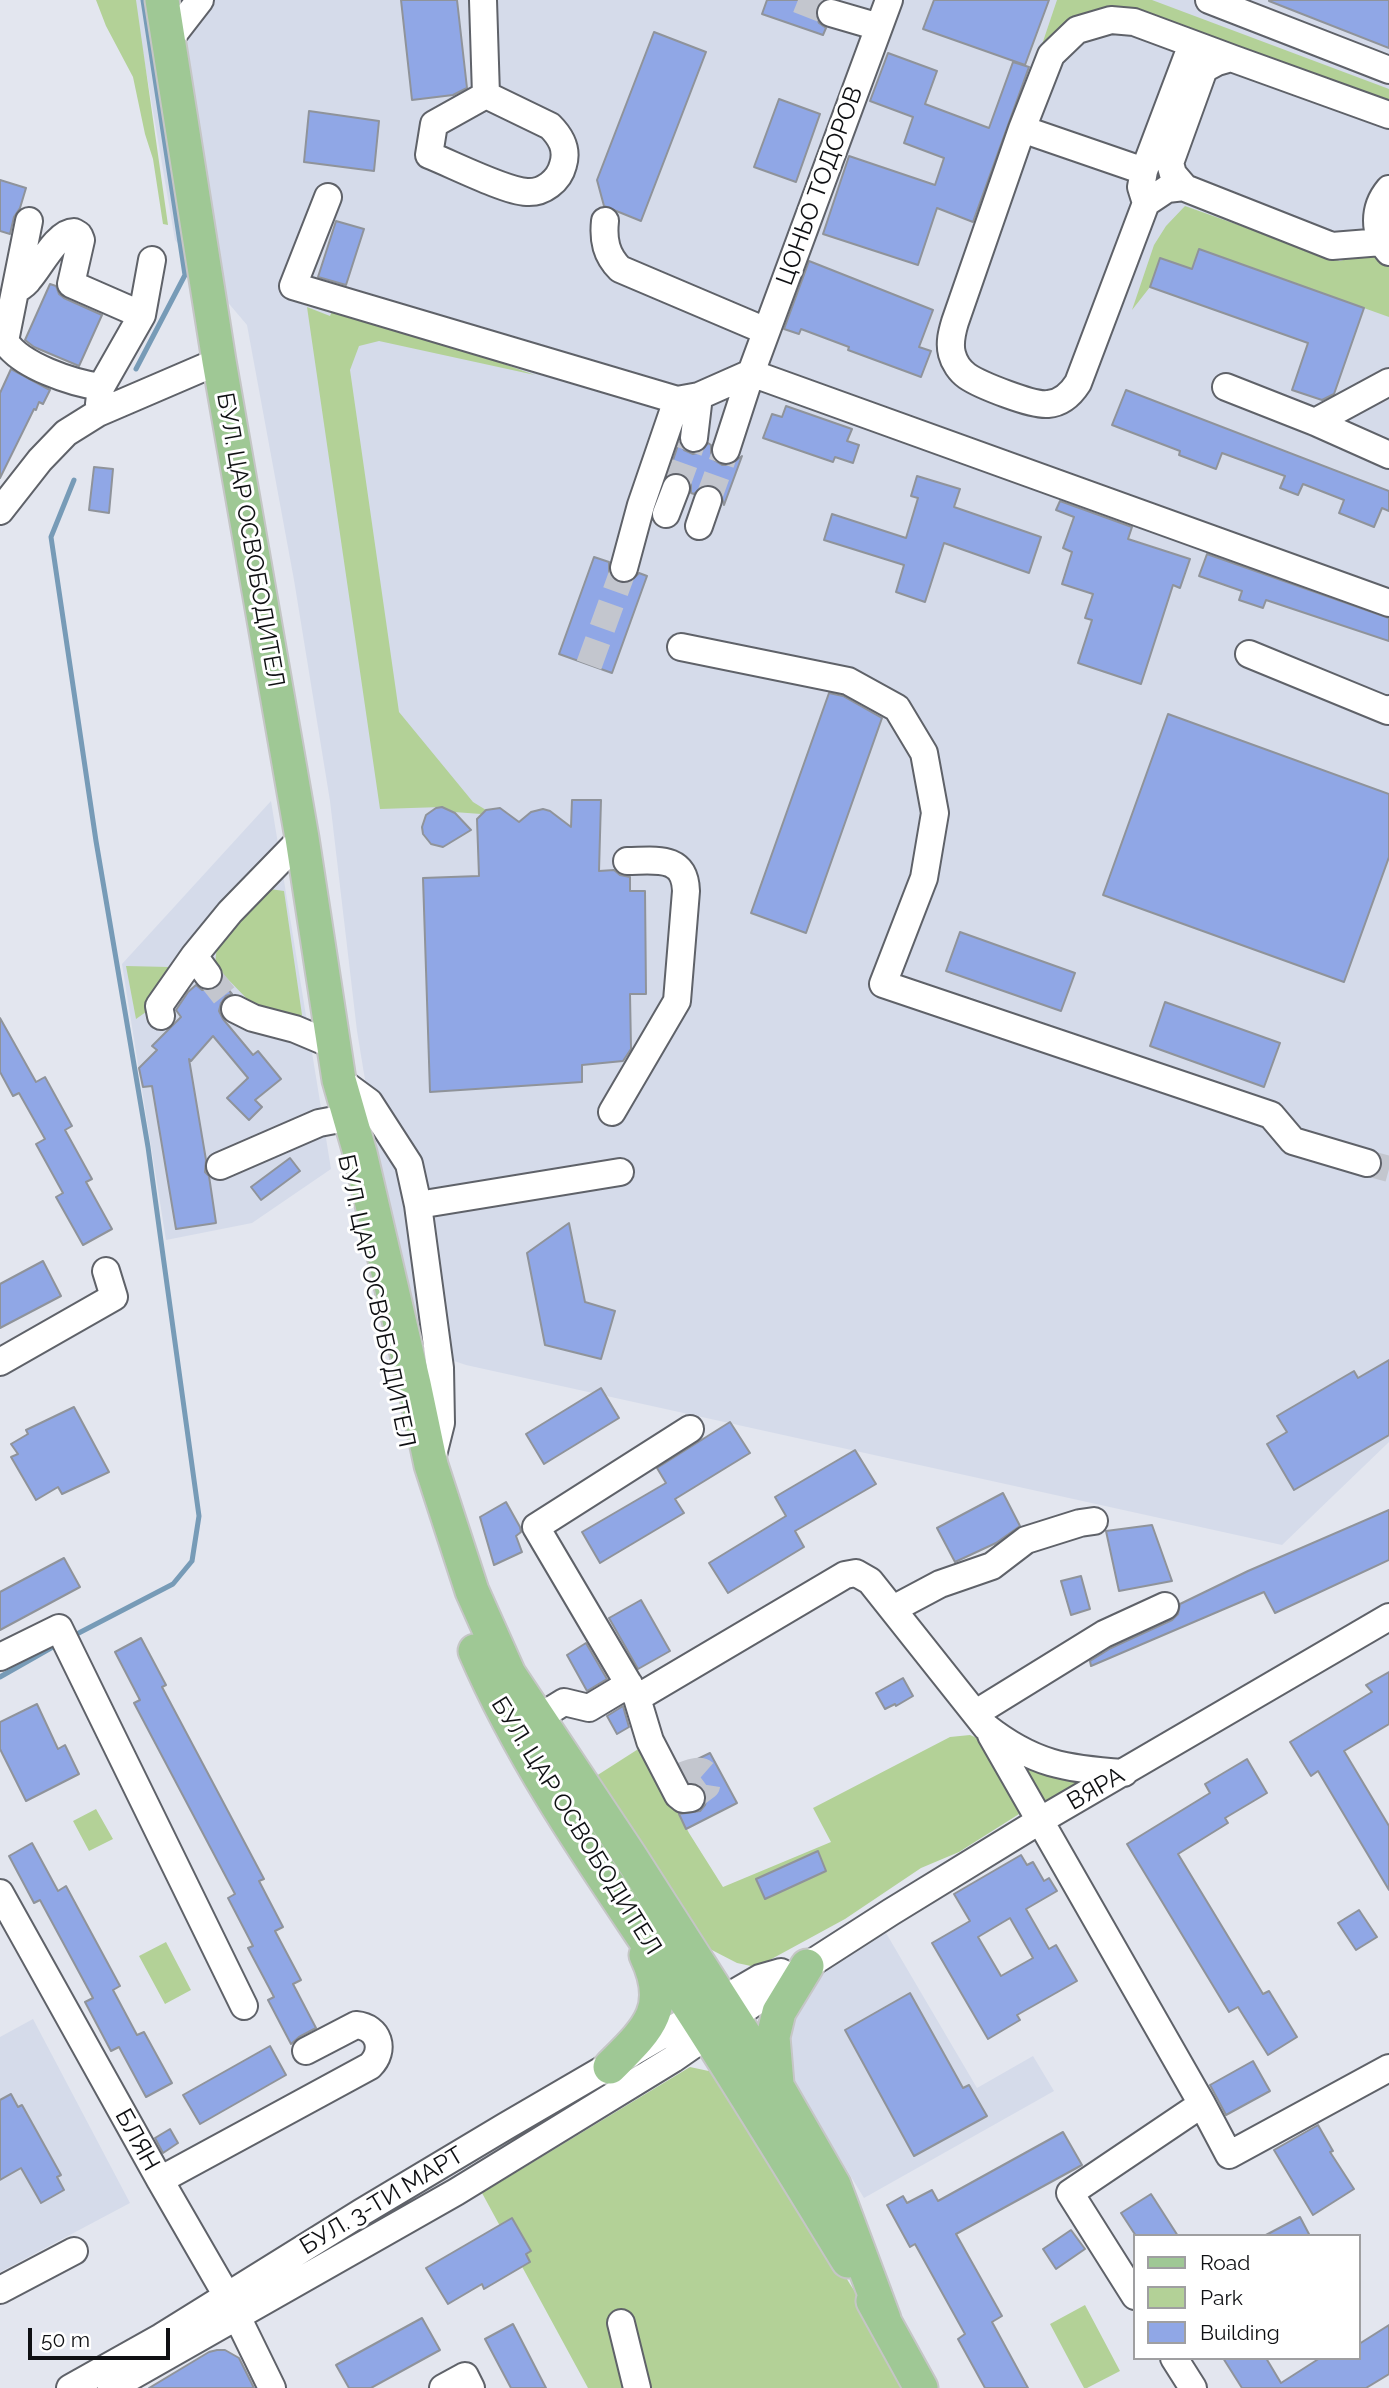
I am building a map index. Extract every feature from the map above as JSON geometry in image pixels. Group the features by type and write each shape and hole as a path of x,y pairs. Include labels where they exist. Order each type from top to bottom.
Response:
{"main road":[{"name":"БУЛ. ЦАР ОСВОБОДИТЕЛ","path":"162,0 219,361 302,838 339,1080 360,1153 412,1371 431,1465 472,1591 509,1674 538,1718 715,2017 921,2388"},
{"name":"БУЛ. ЦАР ОСВОБОДИТЕЛ","path":"339,1080 340,1119 352,1213 419,1491 466,1629 490,1686 549,1792 621,1902 715,2017 777,2086 834,2185 884,2319"},
{"path":"610,2067 642,2035 651,2021 657,1997 656,1980 621,1902"},
{"path":"777,2086 773,2037 779,2012 807,1966"}],"street":[{"path":"169,40 200,0"},
{"path":"483,0 486,95"},
{"name":"ЦОНЬО ТОДОРОВ","path":"726,450 766,331 889,0"},
{"path":"1209,0 1389,70"},
{"path":"831,13 878,27"},
{"path":"1192,44 1144,171 1142,187 1146,203 1073,392 1056,403 1037,404 967,376 958,367 952,354 952,331 1021,129 1051,55 1077,30 1111,20 1134,22 1231,58 1387,118"},
{"path":"1231,58 1204,69 1170,163 1173,174 1184,187 1332,246 1385,247 1378,233 1377,213 1389,189"},
{"path":"486,95 550,126 558,134 565,156 558,177 549,186 538,191 515,190 429,155 434,124 486,95"},
{"path":"1021,129 1144,171"},
{"path":"1146,203 1167,189 1184,187"},
{"path":"328,197 293,286 688,398 751,373 1389,603"},
{"path":"605,220 603,234 606,248 612,261 620,269 766,331"},
{"path":"29,221 5,341 11,351 28,362 81,384 102,387"},
{"path":"16,290 28,281 65,233 74,232 79,234 81,240 71,284 142,315"},
{"path":"98,413 102,387 142,315 152,260"},
{"path":"0,511 40,460 66,433 98,413 219,361"},
{"path":"1315,422 1389,382"},
{"path":"1226,387 1389,455"},
{"path":"688,398 694,438"},
{"path":"624,568 641,505 688,398"},
{"path":"666,514 677,488"},
{"path":"699,526 708,500"},
{"path":"681,647 848,681 897,708 924,753 935,813 924,877 883,984 1271,1115 1293,1141 1367,1163"},
{"path":"1249,654 1388,711 1389,709"},
{"path":"161,1016 159,1006 201,966 230,912 302,838"},
{"path":"612,1112 677,1001 686,891 683,874 669,862 627,862"},
{"path":"235,1009 253,1018 295,1028 333,1045"},
{"path":"339,1080 369,1102 409,1164 418,1205 440,1368 441,1423 431,1465"},
{"path":"220,1166 319,1123 340,1119"},
{"path":"418,1205 620,1172"},
{"path":"0,1362 114,1297 106,1271"},
{"path":"679,1782 650,1741 633,1691 536,1527 690,1429"},
{"path":"893,1609 940,1584 992,1566 1026,1540 1094,1521"},
{"path":"538,1718 564,1702 589,1708 633,1691 850,1573 866,1577 981,1720 1041,1820 1229,2155 1389,2068"},
{"path":"981,1720 1104,1634 1165,1606"},
{"name":"ВЯРА","path":"715,2017 807,1966 1041,1820 1389,1617"},
{"path":"0,1657 59,1628 244,2006"},
{"path":"981,1720 1008,1744 1035,1758 1080,1770 1124,1773"},
{"name":"БЛЯН","path":"0,1894 232,2306 272,2388"},
{"name":"БУЛ. 3-ТИ МАРТ","path":"111,2388 506,2126 610,2067 715,2017"},
{"name":"БУЛ. 3-ТИ МАРТ","path":"70,2388 161,2337 232,2306 456,2192 715,2017"},
{"path":"160,2180 370,2066 379,2054 380,2047 374,2034 363,2026 356,2025 306,2051"},
{"path":"1134,2294 1070,2193 1202,2104"},
{"path":"0,2290 74,2251"},
{"path":"621,2323 637,2388"},
{"path":"1175,2360 1193,2388"}],"shaded area":[{"path":"134,0 1389,0 1389,1442 1282,1545 466,1365 421,1350 379,1165 357,1031 330,801 294,580 247,325 175,240"},
{"path":"271,801 331,1169 252,1223 166,1240 122,964"},
{"path":"886,1933 977,2088 1033,2056 1054,2091 864,2198 792,2080 786,2029 807,1984"},
{"path":"33,2019 130,2203 0,2272 0,2037"}],"green space":[{"path":"96,0 136,0 168,225 163,224 153,159 133,77 106,26"},
{"path":"1057,0 1152,0 1389,89 1389,105 1110,12 1025,95"},
{"path":"1185,206 1340,261 1377,250 1389,262 1389,317 1199,249 1192,269 1160,258 1150,287 1132,310 1154,245 1166,226"},
{"path":"335,304 535,375 379,341 359,346 350,370 399,712 473,802 486,810 481,814 454,812 442,807 380,809 307,307 330,316"},
{"path":"270,889 284,891 302,1015 299,1019 254,1006 215,966 217,943"},
{"path":"126,966 169,967 153,1007 136,1019"},
{"path":"970,1735 991,1744 1027,1809 959,1852 921,1868 845,1919 766,1962 751,1966 737,1963 706,1947 593,1778 643,1746 689,1833 723,1887 831,1842 813,1808 950,1737"},
{"path":"1015,1752 1109,1776 1048,1809"},
{"path":"96,1809 113,1839 89,1851 73,1821"},
{"path":"166,1942 191,1990 165,2004 139,1956"},
{"path":"690,2067 718,2073 865,2308 907,2388 588,2388 482,2193"},
{"path":"1085,2305 1120,2371 1087,2388 1084,2388 1050,2324"}],"building":[{"path":"401,0 457,0 467,88 453,95 412,100"},
{"path":"767,0 823,0 816,8 816,16 819,23 826,28 823,35 762,14"},
{"path":"934,0 1049,0 1025,65 923,29"},
{"path":"1389,0 1389,48 1269,1"},
{"path":"654,32 706,52 641,221 604,206 597,180"},
{"path":"888,53 937,71 925,104 989,128 1013,62 1029,67 973,222 937,208 918,265 823,234 849,156 935,185 944,158 904,143 913,117 870,101"},
{"path":"779,99 820,114 796,182 754,167"},
{"path":"309,111 379,121 374,171 304,162"},
{"path":"0,180 26,188 10,234 0,231"},
{"path":"336,221 364,229 346,285 318,277"},
{"path":"1199,249 1364,308 1334,394 1322,400 1292,390 1308,343 1150,287 1160,258 1192,269"},
{"path":"809,261 933,310 919,347 931,351 921,377 801,329 799,334 784,329"},
{"path":"50,284 56,286 64,298 102,315 79,366 34,347 25,340"},
{"path":"11,369 50,390 43,404 39,402 36,410 34,409 0,478 0,393"},
{"path":"1126,390 1389,491 1389,511 1382,508 1374,527 1339,513 1344,500 1303,484 1298,495 1280,488 1285,476 1222,453 1216,469 1179,455 1180,451 1112,425"},
{"path":"786,406 852,429 847,441 859,445 853,463 835,457 833,462 763,438 772,414 782,417"},
{"path":"679,442 684,450 693,454 701,452 708,443 711,445 714,460 722,465 730,465 742,456 724,505 720,490 714,485 704,485 694,494 691,493 688,478 681,473 668,475"},
{"path":"94,467 113,469 109,513 89,510"},
{"path":"917,476 960,489 954,507 1041,537 1029,573 944,543 925,602 896,592 904,565 824,540 832,514 906,538 918,498 911,496"},
{"path":"1060,501 1132,527 1128,539 1190,559 1180,588 1173,585 1141,684 1078,663 1092,620 1085,618 1093,594 1062,584 1072,552 1063,548 1074,517 1056,510"},
{"path":"1207,554 1389,618 1389,641 1266,600 1263,608 1239,600 1242,591 1199,576"},
{"path":"594,557 609,562 609,573 612,579 619,583 629,583 639,573 647,576 612,673 559,654"},
{"path":"829,693 843,696 882,718 806,933 751,913"},
{"path":"1168,714 1389,794 1389,857 1344,982 1103,895"},
{"path":"572,800 601,800 599,871 614,870 620,875 630,877 630,891 645,891 646,994 630,994 631,1049 623,1061 582,1065 582,1082 430,1092 423,878 479,876 477,819 486,810 500,808 519,822 531,812 543,809 550,811 571,827"},
{"path":"442,807 455,813 471,830 443,847 431,844 423,834 422,827 426,815"},
{"path":"960,932 1075,973 1061,1011 946,971"},
{"path":"222,982 232,994 226,996 221,1003 219,1011 223,1019 253,1055 258,1051 281,1079 255,1100 262,1107 249,1120 227,1098 248,1078 213,1036 191,1061 189,1059 206,1160 205,1172 209,1176 216,1223 176,1229 152,1086 143,1087 139,1068 157,1050 152,1046 181,1017 176,1010 188,992 196,985 202,990 210,990"},
{"path":"1165,1002 1280,1043 1264,1087 1150,1046"},
{"path":"0,1018 36,1082 45,1077 72,1126 65,1130 92,1179 86,1182 112,1229 83,1245 56,1197 63,1193 36,1144 45,1139 19,1093 13,1096 0,1072"},
{"path":"290,1158 300,1171 261,1200 251,1187"},
{"path":"569,1223 585,1302 615,1311 601,1359 545,1345 527,1253"},
{"path":"43,1261 61,1296 0,1328 0,1284"},
{"path":"1389,1360 1389,1435 1294,1490 1267,1444 1287,1432 1277,1416 1354,1371 1358,1378"},
{"path":"601,1388 619,1418 544,1464 526,1434"},
{"path":"74,1407 109,1472 62,1494 58,1487 36,1500 11,1457 18,1454 11,1444 28,1434 26,1430"},
{"path":"730,1422 750,1453 675,1499 684,1513 600,1563 582,1532 666,1483 657,1468"},
{"path":"855,1450 876,1484 795,1531 804,1547 728,1593 709,1563 786,1516 775,1497"},
{"path":"1003,1493 1020,1526 996,1543 955,1562 937,1528"},
{"path":"506,1502 520,1527 521,1532 516,1536 522,1552 494,1565 480,1517"},
{"path":"1389,1510 1389,1560 1275,1613 1264,1592 1091,1666 1090,1661 1111,1648 1172,1620 1178,1614 1180,1604 1248,1571"},
{"path":"1152,1525 1172,1581 1119,1591 1106,1531"},
{"path":"64,1558 80,1587 0,1630 0,1592"},
{"path":"1081,1576 1090,1609 1071,1615 1061,1581"},
{"path":"641,1600 670,1651 638,1669 609,1618"},
{"path":"141,1638 166,1685 162,1687 264,1879 259,1881 283,1927 275,1931 301,1980 293,1984 316,2028 291,2044 268,2000 274,1997 248,1948 253,1946 228,1898 235,1894 134,1703 140,1700 115,1652"},
{"path":"586,1643 607,1679 587,1691 567,1655"},
{"path":"1389,1672 1389,1724 1344,1751 1389,1826 1389,1890 1318,1771 1311,1776 1290,1742 1372,1692 1366,1685"},
{"path":"903,1678 913,1696 885,1709 876,1693"},
{"path":"37,1704 58,1749 65,1745 79,1774 26,1801 0,1749 0,1722"},
{"path":"623,1706 629,1727 617,1734 607,1716"},
{"path":"710,1753 737,1803 686,1829 679,1814 700,1811 707,1797 703,1788 689,1782 681,1767"},
{"path":"1247,1759 1267,1793 1225,1818 1228,1823 1178,1854 1263,1994 1269,1991 1297,2037 1268,2055 1238,2007 1229,2012 1127,1844 1210,1793 1205,1784"},
{"path":"32,1843 58,1891 66,1886 120,1986 113,1990 137,2035 144,2032 172,2083 146,2097 119,2047 111,2051 85,2002 93,1998 40,1900 34,1903 9,1856"},
{"path":"818,1851 826,1871 765,1899 756,1879"},
{"path":"1021,1855 1027,1865 1033,1862 1044,1881 1049,1878 1057,1891 1026,1909 1049,1949 1056,1945 1077,1981 1017,2015 1020,2020 988,2039 932,1943 970,1921 954,1894","holes":["1010,1918 1033,1958 1001,1976 978,1937"]},
{"path":"1359,1910 1377,1937 1356,1950 1338,1923"},
{"path":"910,1993 963,2088 969,2085 987,2116 914,2156 845,2030"},
{"path":"270,2046 286,2075 200,2124 183,2095"},
{"path":"1253,2061 1270,2091 1226,2115 1210,2085"},
{"path":"11,2094 18,2107 22,2105 61,2175 57,2177 64,2190 41,2203 21,2168 0,2180 0,2100"},
{"path":"1318,2125 1333,2151 1330,2152 1354,2189 1313,2215 1274,2150"},
{"path":"170,2129 178,2143 163,2153 155,2138"},
{"path":"1063,2132 1082,2165 956,2234 1002,2316 992,2322 1028,2388 985,2388 958,2339 965,2334 915,2244 910,2247 887,2205 903,2196 907,2203 932,2190 938,2201"},
{"path":"1151,2194 1177,2234 1135,2234 1121,2213"},
{"path":"1300,2217 1309,2234 1268,2234"},
{"path":"512,2218 531,2251 526,2254 530,2262 484,2289 482,2284 448,2304 426,2268"},
{"path":"1071,2230 1085,2249 1056,2269 1043,2249"},
{"path":"422,2318 440,2350 371,2388 349,2388 336,2365"},
{"path":"513,2324 546,2388 511,2388 485,2339"},
{"path":"1389,2325 1389,2374 1366,2388 1242,2388 1224,2360 1267,2360 1281,2383 1317,2360 1361,2360 1361,2343"},
{"path":"225,2350 239,2358 254,2388 149,2388 209,2352"}],"waterway":[{"path":"136,369 185,275 143,0"},
{"path":"73,1636 173,1584 192,1561 199,1516 148,1147 96,841 51,537 74,480"},
{"path":"0,1677 58,1644"}],"tunnel":[{"path":"798,0 831,13"},
{"path":"676,488 694,438"},
{"path":"708,500 726,450"},
{"path":"589,665 624,568"},
{"path":"208,975 235,1009"},
{"path":"1367,1163 1389,1169"},
{"path":"680,1776 699,1771 706,1774 707,1786 691,1798"}]}
